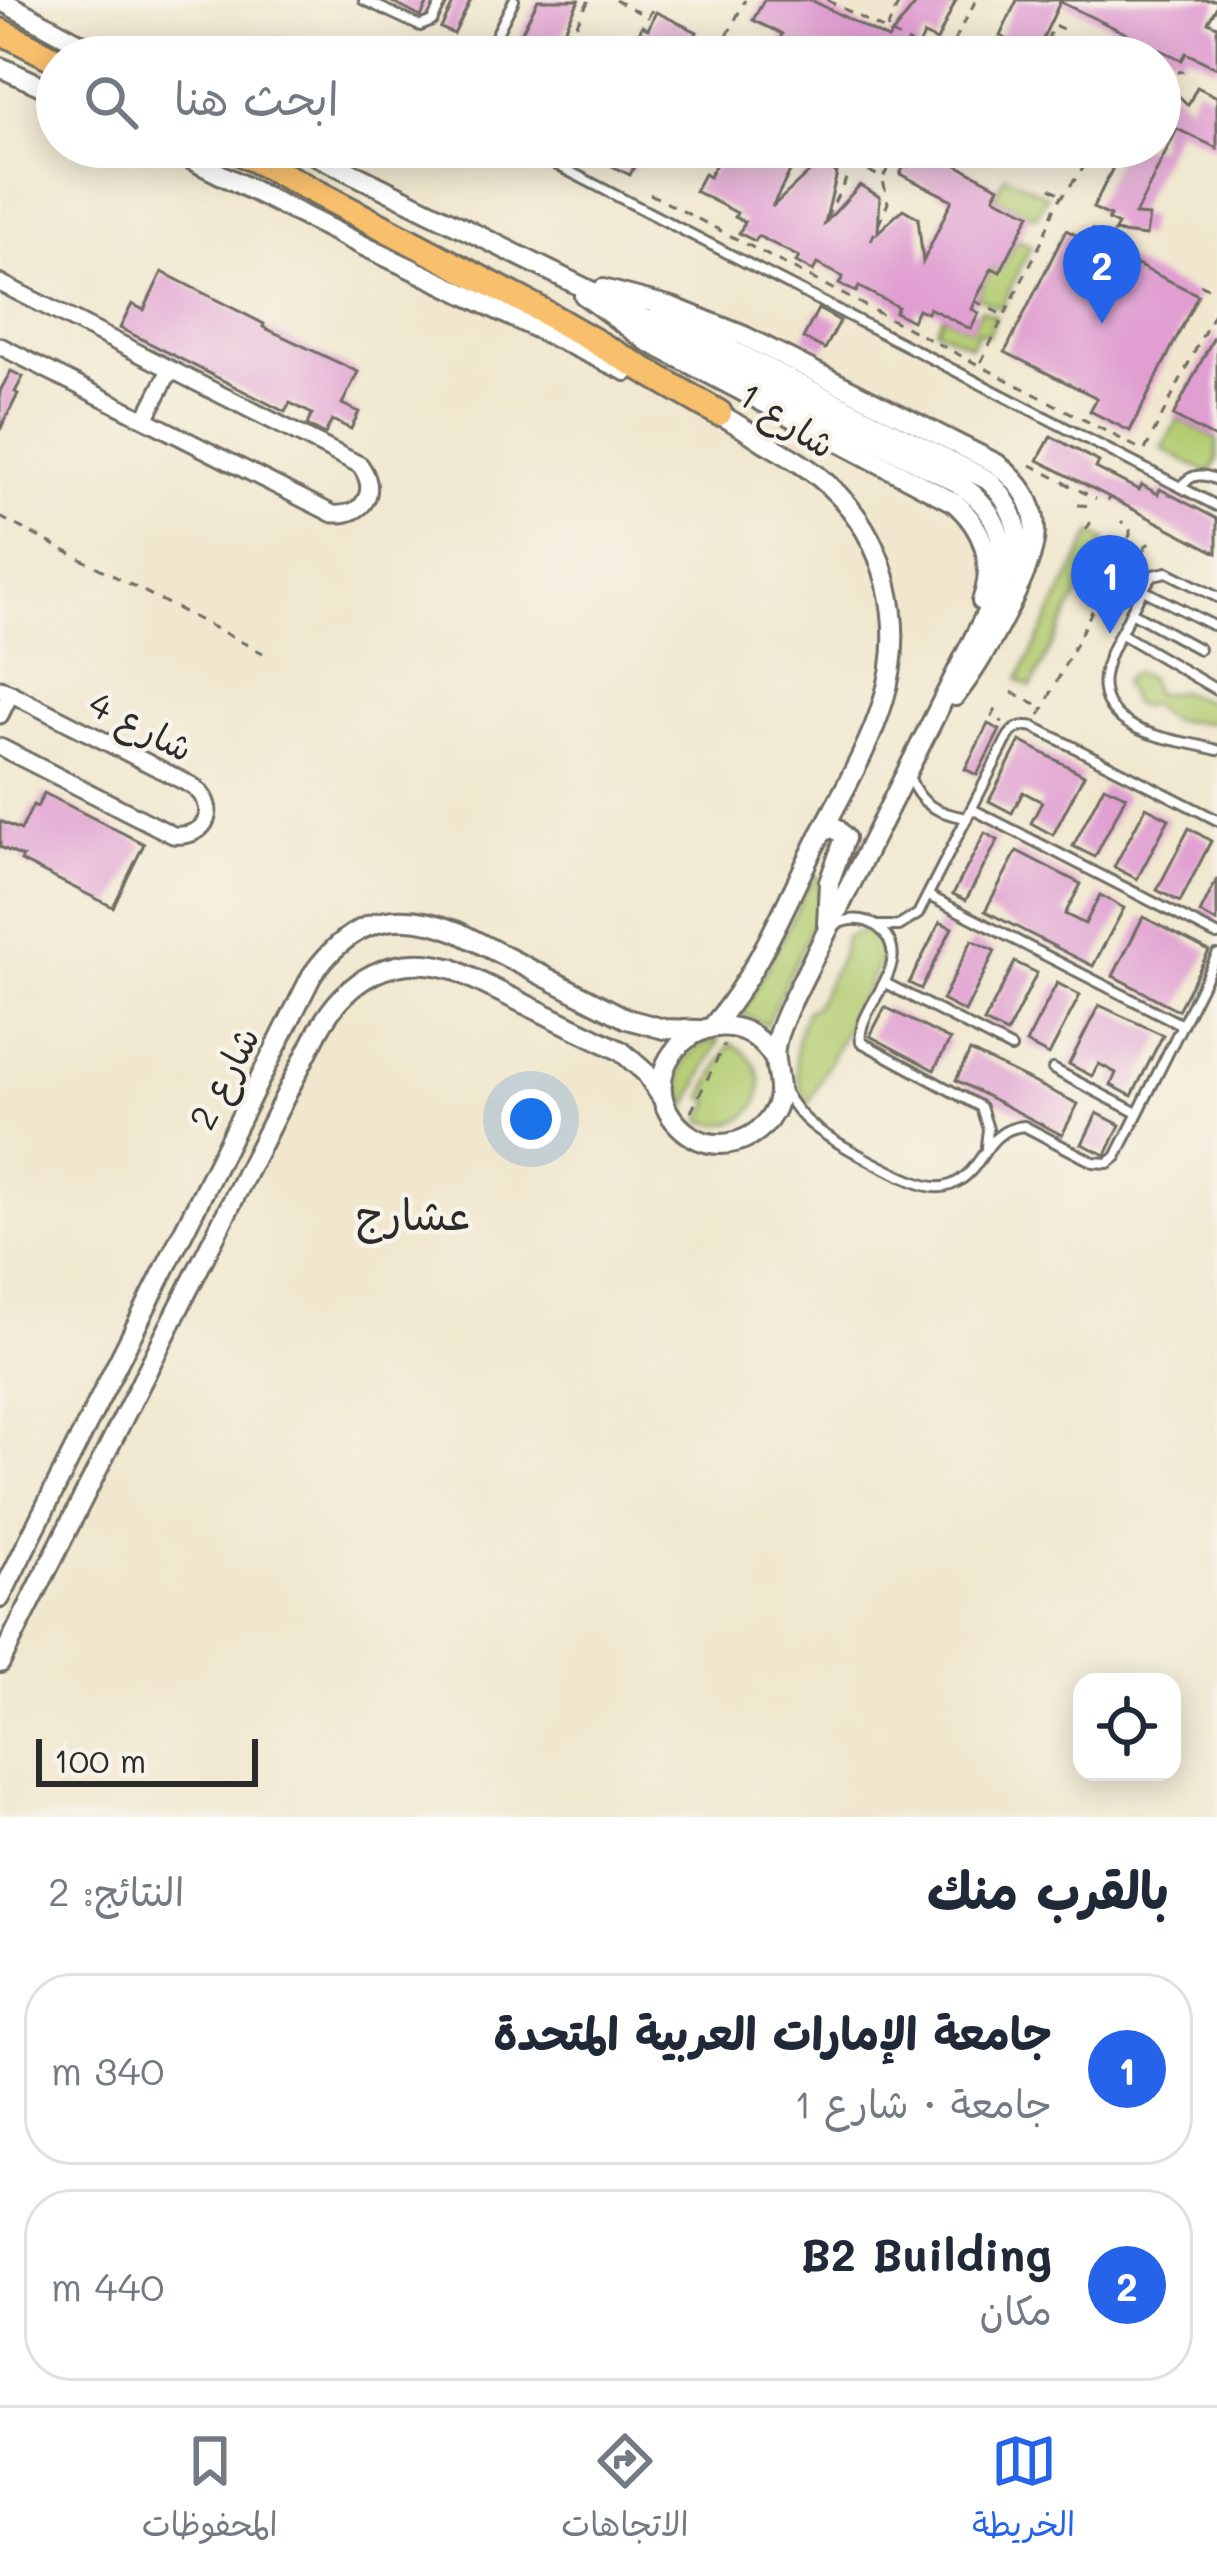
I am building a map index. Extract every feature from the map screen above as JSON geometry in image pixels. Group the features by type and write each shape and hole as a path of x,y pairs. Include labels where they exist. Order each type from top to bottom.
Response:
{"highway":[{"path":"0,31 36,49"},
{"path":"270,168 535,307 718,413"}],"street":[{"path":"0,0 66,36"},
{"path":"0,67 36,83"},
{"name":"شارع 1","path":"208,168 718,413 830,486 858,519 879,557 894,621 890,677 872,731 750,974 715,1028 680,1043 666,1064 664,1101"},
{"name":"شارع 1","path":"341,168 631,311 704,354 956,482 985,504 1001,536 1004,570 1000,586 789,1007 774,1058"},
{"path":"569,281 671,307 744,335 997,464 1018,484 1032,509 1033,553 987,650 951,700"},
{"path":"569,281 612,319 647,341 942,495 967,514 988,556 987,590 927,733"},
{"path":"0,283 360,465 369,482 366,500 352,513 332,514 0,346"},
{"name":"شارع 1","path":"631,311 710,339 974,472 1000,491 1017,532 1017,568 951,700 927,733"},
{"path":"145,419 170,370"},
{"name":"شارع 4","path":"0,715 5,691 191,785 205,797 208,814 199,830 172,835 0,747"},
{"path":"820,835 836,828 845,838 827,892 827,929"},
{"name":"شارع 2","path":"0,1598 312,974 335,946 385,921 433,922 627,1019 664,1029 715,1028"},
{"name":"شارع 2","path":"0,1663 318,1031 343,993 392,967 433,963 453,969 621,1051 646,1073 682,1130"},
{"path":"682,1130 711,1143 742,1140 773,1113 780,1082 774,1058 761,1041 715,1028"}],"lane":[{"path":"364,0 420,26 432,21 443,0"},
{"path":"496,36 514,0"},
{"path":"563,168 1217,506"},
{"path":"1181,487 1197,475 1217,480"},
{"path":"1217,597 1167,572 1153,575 1106,660 1102,680 1111,708 1125,722 1217,750"},
{"path":"1145,586 1212,625"},
{"path":"1131,612 1199,650"},
{"path":"1120,633 1217,690"},
{"path":"827,929 848,920 899,926 918,914 1015,728 1021,726 1034,727 1217,820"},
{"path":"908,770 917,796 928,806 940,812 970,814 1217,935"},
{"path":"929,896 1182,1025"},
{"path":"877,926 891,947 891,964 860,1039 982,1107 988,1129 985,1149"},
{"path":"780,1082 817,1130 922,1184 954,1184 1005,1131 1024,1126 1103,1164 1116,1157 1217,955"},
{"path":"885,983 1011,1048"},
{"path":"1053,1069 1138,1113"}],"path":[{"path":"571,36 589,0"},
{"path":"615,0 648,17 652,8"},
{"path":"727,36 745,0"},
{"path":"827,0 896,36"},
{"path":"887,0 897,8"},
{"path":"886,31 900,0"},
{"path":"957,36 976,0"},
{"path":"1049,36 1054,25 1065,30"},
{"path":"826,219 851,168"},
{"path":"862,168 883,178"},
{"path":"871,241 888,203 883,178 888,168"},
{"path":"980,365 1054,210 1083,168"},
{"path":"656,182 650,194 1144,451"},
{"path":"1050,188 1063,194"},
{"path":"1054,210 1065,215"},
{"path":"1091,229 1116,242"},
{"path":"1200,284 1215,292 1217,283"},
{"path":"975,301 1004,315"},
{"path":"1138,464 1217,307"},
{"path":"1030,465 1096,499"},
{"path":"1078,505 1093,506"},
{"path":"0,517 263,653"},
{"path":"1087,530 1092,520"},
{"path":"1034,727 1130,535 1120,521"},
{"path":"1145,586 1145,546 1156,547"},
{"path":"1012,692 1044,708"},
{"path":"996,709 992,717 1015,728"},
{"path":"682,1130 715,1028"}],"green space":[{"path":"1005,175 1047,196 1036,217 994,197"},
{"path":"1017,239 1031,246 1001,308 977,297 992,268 1000,271"},
{"path":"981,309 996,316 988,335 978,331 971,346 936,329 943,315 971,329"},
{"path":"1178,419 1217,439 1217,460 1210,474 1162,449"},
{"path":"1092,533 1106,540 1031,687 1018,680"},
{"path":"1136,672 1149,679 1155,694 1180,691 1217,705 1217,724 1172,720 1151,704 1132,703 1123,683"},
{"path":"814,875 822,879 816,917 766,1025 743,1014"},
{"path":"861,931 878,941 881,960 808,1105 797,1069 802,1022 843,953 845,937"},
{"path":"719,1040 688,1106 680,1084 684,1064 697,1048"},
{"path":"730,1043 757,1070 758,1100 737,1121 701,1120 712,1102 703,1097"}],"building":[{"path":"388,0 429,0 421,17"},
{"path":"455,0 471,0 454,34 441,28"},
{"path":"538,0 579,0 562,36 520,36"},
{"path":"764,0 811,0 882,36 781,36 753,20"},
{"path":"919,0 956,0 939,36 890,36"},
{"path":"1017,0 1217,0 1208,22 1217,26 1217,68 1186,53 1181,60 1181,36 1132,36 1060,2 1044,36 1000,36"},
{"path":"656,12 697,32 695,36 638,36 642,26 648,29"},
{"path":"1197,87 1217,97 1217,148 1181,131 1181,98 1188,105"},
{"path":"714,168 792,168 772,207 814,168 828,168 837,173 825,223 860,185 880,197 878,232 903,209 918,218 923,262 952,200 900,174 903,168 962,168 999,187 994,197 1030,214 1000,272 992,268 977,297 972,309 979,313 971,329 929,308 927,313 918,309 912,321 895,312 898,307 859,287 856,292 839,284 843,277 817,264 813,271 796,262 799,257 758,236 755,241 739,233 745,222 735,217 737,213 695,191 704,174 709,177"},
{"path":"1113,168 1158,168 1135,215 1149,216 1146,236 1114,232 1118,225 1093,208"},
{"path":"1066,230 1198,295 1130,431 1090,411 1097,398 1005,352"},
{"path":"162,272 358,372 342,404 359,412 351,429 332,420 325,434 307,425 312,414 290,403 285,412 120,328 132,304 144,310"},
{"path":"818,309 840,321 825,349 803,338"},
{"path":"1217,331 1217,439 1173,416"},
{"path":"11,371 23,377 0,430 0,391"},
{"path":"1051,436 1099,462 1096,468 1139,490 1142,485 1158,494 1160,489 1217,519 1217,553 1038,460"},
{"path":"988,724 1000,730 977,775 965,769"},
{"path":"1020,741 1084,775 1053,835 1031,823 1042,802 1023,792 1012,813 989,801"},
{"path":"1104,786 1126,796 1095,857 1073,846"},
{"path":"44,793 144,844 113,907 0,847 0,821 21,830"},
{"path":"1146,807 1169,819 1137,879 1114,867"},
{"path":"1189,828 1211,841 1180,902 1157,890"},
{"path":"985,833 998,840 966,900 953,894"},
{"path":"1017,851 1081,884 1065,914 1085,924 1100,895 1124,908 1093,966 985,911"},
{"path":"1217,879 1217,922 1200,913"},
{"path":"1143,917 1209,951 1178,1010 1113,976"},
{"path":"940,922 952,928 921,989 909,983"},
{"path":"972,940 995,951 965,1012 942,1000"},
{"path":"1015,962 1037,973 1007,1033 984,1022"},
{"path":"1057,983 1080,995 1049,1055 1026,1043"},
{"path":"1099,1005 1163,1035 1132,1096 1111,1085 1116,1073 1099,1064 1092,1076 1069,1064"},
{"path":"885,1007 950,1040 934,1070 870,1036"},
{"path":"970,1051 1078,1104 1062,1135 956,1080"},
{"path":"1097,1113 1120,1125 1106,1155 1082,1144"}],"place":[{"name":"B2 Building","path":"1102,324"},
{"name":"جامعة الإمارات العربية المتحدة","path":"1110,634"}],"district":[{"name":"عشارج","path":"413,1215"}]}
